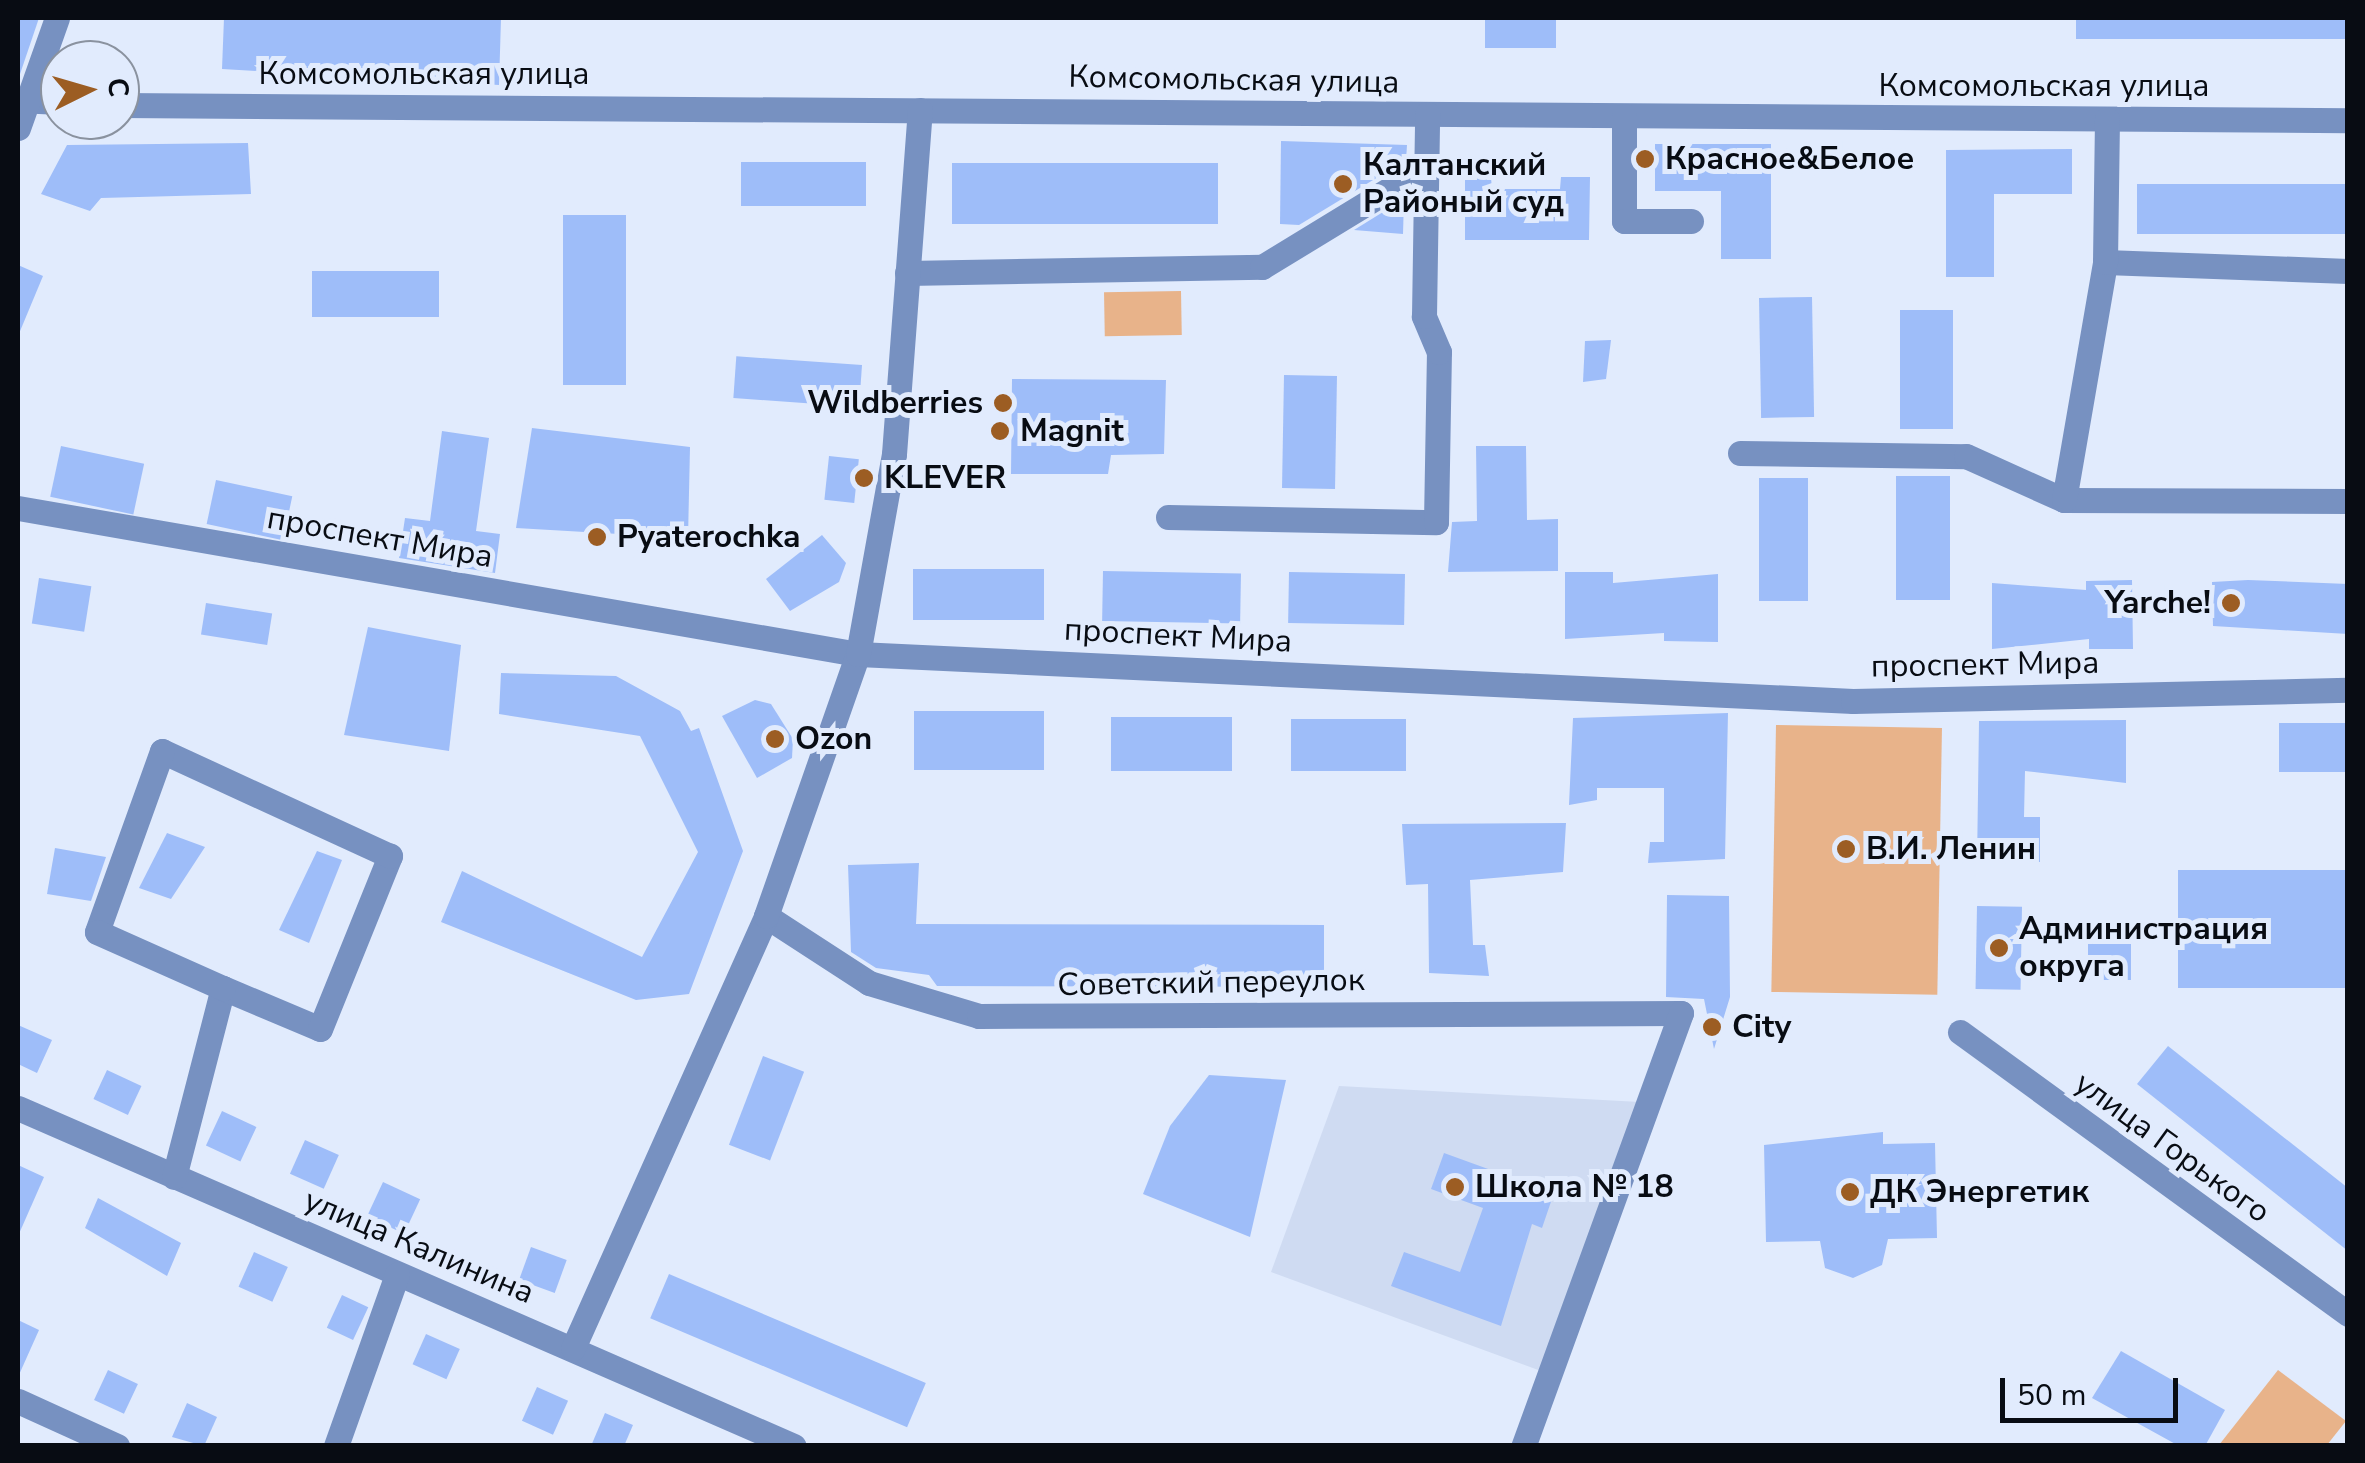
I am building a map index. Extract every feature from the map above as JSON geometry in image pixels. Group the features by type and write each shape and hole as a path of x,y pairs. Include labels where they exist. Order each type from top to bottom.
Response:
{"street":[{"path":"18,128 24,100 56,18"},
{"name":"Комсомольская улица","path":"140,105 2348,120"},
{"path":"573,1348 766,916 858,654 894,454 920,110"},
{"path":"1168,518 1436,522 1438,352 1424,316 1427,114"},
{"path":"1624,116 1624,221 1691,221"},
{"path":"2064,500 2106,262 2107,119"},
{"path":"907,273 1262,267 1426,167"},
{"path":"2106,262 2348,270"},
{"path":"1740,453 1966,456 2064,500 2348,501"},
{"name":"проспект Мира","path":"18,508 858,654 1853,701 2348,690"},
{"path":"162,751 390,856 320,1030 223,988 97,932 162,751"},
{"name":"Советский переулок","path":"766,916 869,982 980,1016 1681,1013 1523,1446"},
{"path":"174,1177 223,988"},
{"name":"улица Горького","path":"1960,1032 2348,1314"},
{"name":"улица Калинина","path":"18,1108 794,1446"},
{"path":"336,1446 397,1275"},
{"path":"18,1401 117,1446"}],"shaded area":[{"path":"1181,291 1182,335 1105,336 1104,292"},
{"path":"1776,725 1942,728 1937,995 1771,992"},
{"name":"Школа № 18","path":"1339,1086 1640,1102 1541,1371 1271,1272"},
{"path":"2278,1370 2346,1421 2327,1445 2219,1445"}],"building":[{"path":"18,18 39,18 19,77 18,76"},
{"path":"224,18 501,18 499,85 222,69"},
{"path":"1485,18 1556,18 1556,48 1485,48"},
{"path":"2076,18 2348,18 2348,39 2076,39"},
{"name":"Калтанский Районый суд","path":"1281,141 1407,145 1406,160 1299,225 1280,224"},
{"path":"248,143 251,194 101,198 90,211 41,194 67,145"},
{"path":"1655,144 1771,144 1771,259 1721,259 1721,191 1655,191"},
{"path":"2072,149 2072,194 1994,194 1994,277 1946,277 1946,150"},
{"path":"741,162 866,162 866,206 741,206"},
{"path":"952,163 1218,163 1218,224 952,224"},
{"path":"1561,177 1590,177 1589,240 1465,240 1465,178 1491,178 1492,189 1560,189"},
{"path":"2137,184 2348,184 2348,234 2137,234"},
{"path":"1404,199 1403,234 1354,230"},
{"path":"563,215 626,215 626,385 563,385"},
{"path":"18,265 43,276 18,336"},
{"path":"312,271 439,271 439,317 312,317"},
{"path":"1812,297 1814,417 1761,418 1759,298"},
{"path":"1900,310 1953,310 1953,429 1900,429"},
{"path":"1611,340 1606,379 1583,382 1585,341"},
{"path":"736,356 862,365 859,407 733,398"},
{"path":"1284,375 1337,376 1335,489 1282,488"},
{"path":"1012,379 1166,380 1164,454 1111,455 1108,474 1011,474"},
{"path":"532,428 690,447 688,538 516,528"},
{"path":"442,431 489,438 476,531 500,534 495,573 399,558 405,518 430,521"},
{"path":"61,446 144,464 133,515 50,497"},
{"path":"1476,446 1526,446 1527,520 1558,519 1558,571 1448,572 1452,522 1477,521"},
{"path":"829,456 859,459 854,503 824,500"},
{"path":"1896,476 1950,476 1950,600 1896,600"},
{"path":"1759,478 1808,478 1808,601 1759,601"},
{"path":"216,480 292,496 283,540 207,524"},
{"path":"822,535 846,563 839,582 790,611 766,579"},
{"path":"913,569 1044,569 1044,620 913,620"},
{"path":"1103,571 1241,573 1240,623 1102,621"},
{"path":"1289,572 1405,574 1404,625 1288,623"},
{"path":"1565,572 1613,572 1613,583 1718,574 1718,642 1664,641 1664,633 1565,639"},
{"path":"39,578 91,586 84,632 32,623"},
{"path":"2132,580 2133,649 2089,649 2089,639 1992,649 1992,583 2086,590 2086,581"},
{"path":"2212,582 2348,584 2348,634 2213,626"},
{"path":"206,603 272,613 267,645 201,635"},
{"path":"368,627 461,645 449,751 344,735"},
{"path":"501,673 616,676 680,711 691,731 699,728 743,851 689,994 636,1000 441,922 462,871 642,957 698,852 640,736 499,714"},
{"path":"755,700 771,704 793,739 792,758 757,778 722,716"},
{"path":"914,711 1044,711 1044,770 914,770"},
{"path":"1728,713 1725,859 1648,863 1650,842 1664,842 1664,788 1597,788 1597,800 1569,805 1573,718"},
{"path":"1111,717 1232,717 1232,771 1111,771"},
{"path":"1291,719 1406,719 1406,771 1291,771"},
{"path":"2126,720 2126,783 2025,771 2024,817 2040,817 2040,862 1977,864 1979,721"},
{"path":"2279,723 2348,723 2348,772 2279,772"},
{"path":"1566,823 1563,872 1470,880 1473,945 1485,945 1489,976 1429,973 1428,884 1406,885 1402,824"},
{"path":"167,833 205,847 171,899 139,888"},
{"path":"55,848 106,857 91,901 47,894"},
{"path":"317,851 342,860 309,943 279,930"},
{"path":"919,863 916,924 1324,925 1324,987 937,986 929,975 876,968 851,952 848,865"},
{"path":"2178,870 2348,870 2348,988 2178,988"},
{"path":"1667,895 1729,896 1730,997 1714,1049 1704,999 1666,997"},
{"name":"Администрация округа","path":"1977,906 2022,907 2021,990 1976,989"},
{"path":"2088,926 2131,926 2131,980 2088,980"},
{"path":"18,1025 52,1040 37,1073 18,1064"},
{"path":"2168,1046 2348,1188 2348,1251 2137,1084"},
{"path":"763,1056 804,1072 770,1160 729,1145"},
{"path":"107,1070 141,1086 128,1115 93,1099"},
{"path":"1209,1075 1286,1080 1250,1237 1143,1194 1170,1126"},
{"path":"222,1111 256,1127 240,1161 206,1145"},
{"name":"ДК Энергетик","path":"1883,1132 1883,1144 1935,1143 1937,1238 1888,1239 1882,1265 1853,1278 1825,1268 1820,1241 1766,1242 1764,1145"},
{"path":"305,1140 339,1155 324,1189 290,1174"},
{"path":"1444,1153 1554,1193 1542,1228 1532,1224 1501,1326 1391,1286 1404,1252 1460,1272 1483,1208 1431,1189"},
{"path":"18,1165 44,1177 18,1236"},
{"path":"383,1182 420,1199 404,1234 367,1216"},
{"path":"98,1198 181,1243 167,1276 85,1228"},
{"path":"531,1247 567,1260 555,1293 519,1280"},
{"path":"254,1252 288,1267 272,1302 239,1287"},
{"path":"669,1274 926,1383 907,1427 650,1318"},
{"path":"342,1295 368,1307 353,1340 327,1328"},
{"path":"18,1320 39,1330 18,1377"},
{"path":"426,1334 460,1349 446,1379 413,1364"},
{"path":"2121,1351 2225,1410 2205,1446 2179,1446 2092,1398"},
{"path":"108,1370 138,1384 124,1414 94,1400"},
{"path":"537,1387 568,1401 553,1435 522,1421"},
{"path":"187,1403 217,1417 204,1446 172,1437"},
{"path":"605,1413 633,1425 624,1446 591,1446"}],"place":[{"name":"Красное&Белое","path":"1645,159"},
{"name":"Калтанский Районый суд","path":"1343,184"},
{"name":"Wildberries","path":"1003,403"},
{"name":"Magnit","path":"1000,431"},
{"name":"KLEVER","path":"864,478"},
{"name":"Pyaterochka","path":"597,537"},
{"name":"Yarche!","path":"2231,603"},
{"name":"Ozon","path":"775,739"},
{"name":"В.И. Ленин","path":"1846,849"},
{"name":"Администрация округа","path":"1999,948"},
{"name":"City","path":"1712,1027"},
{"name":"Школа № 18","path":"1455,1187"},
{"name":"ДК Энергетик","path":"1850,1192"}]}
